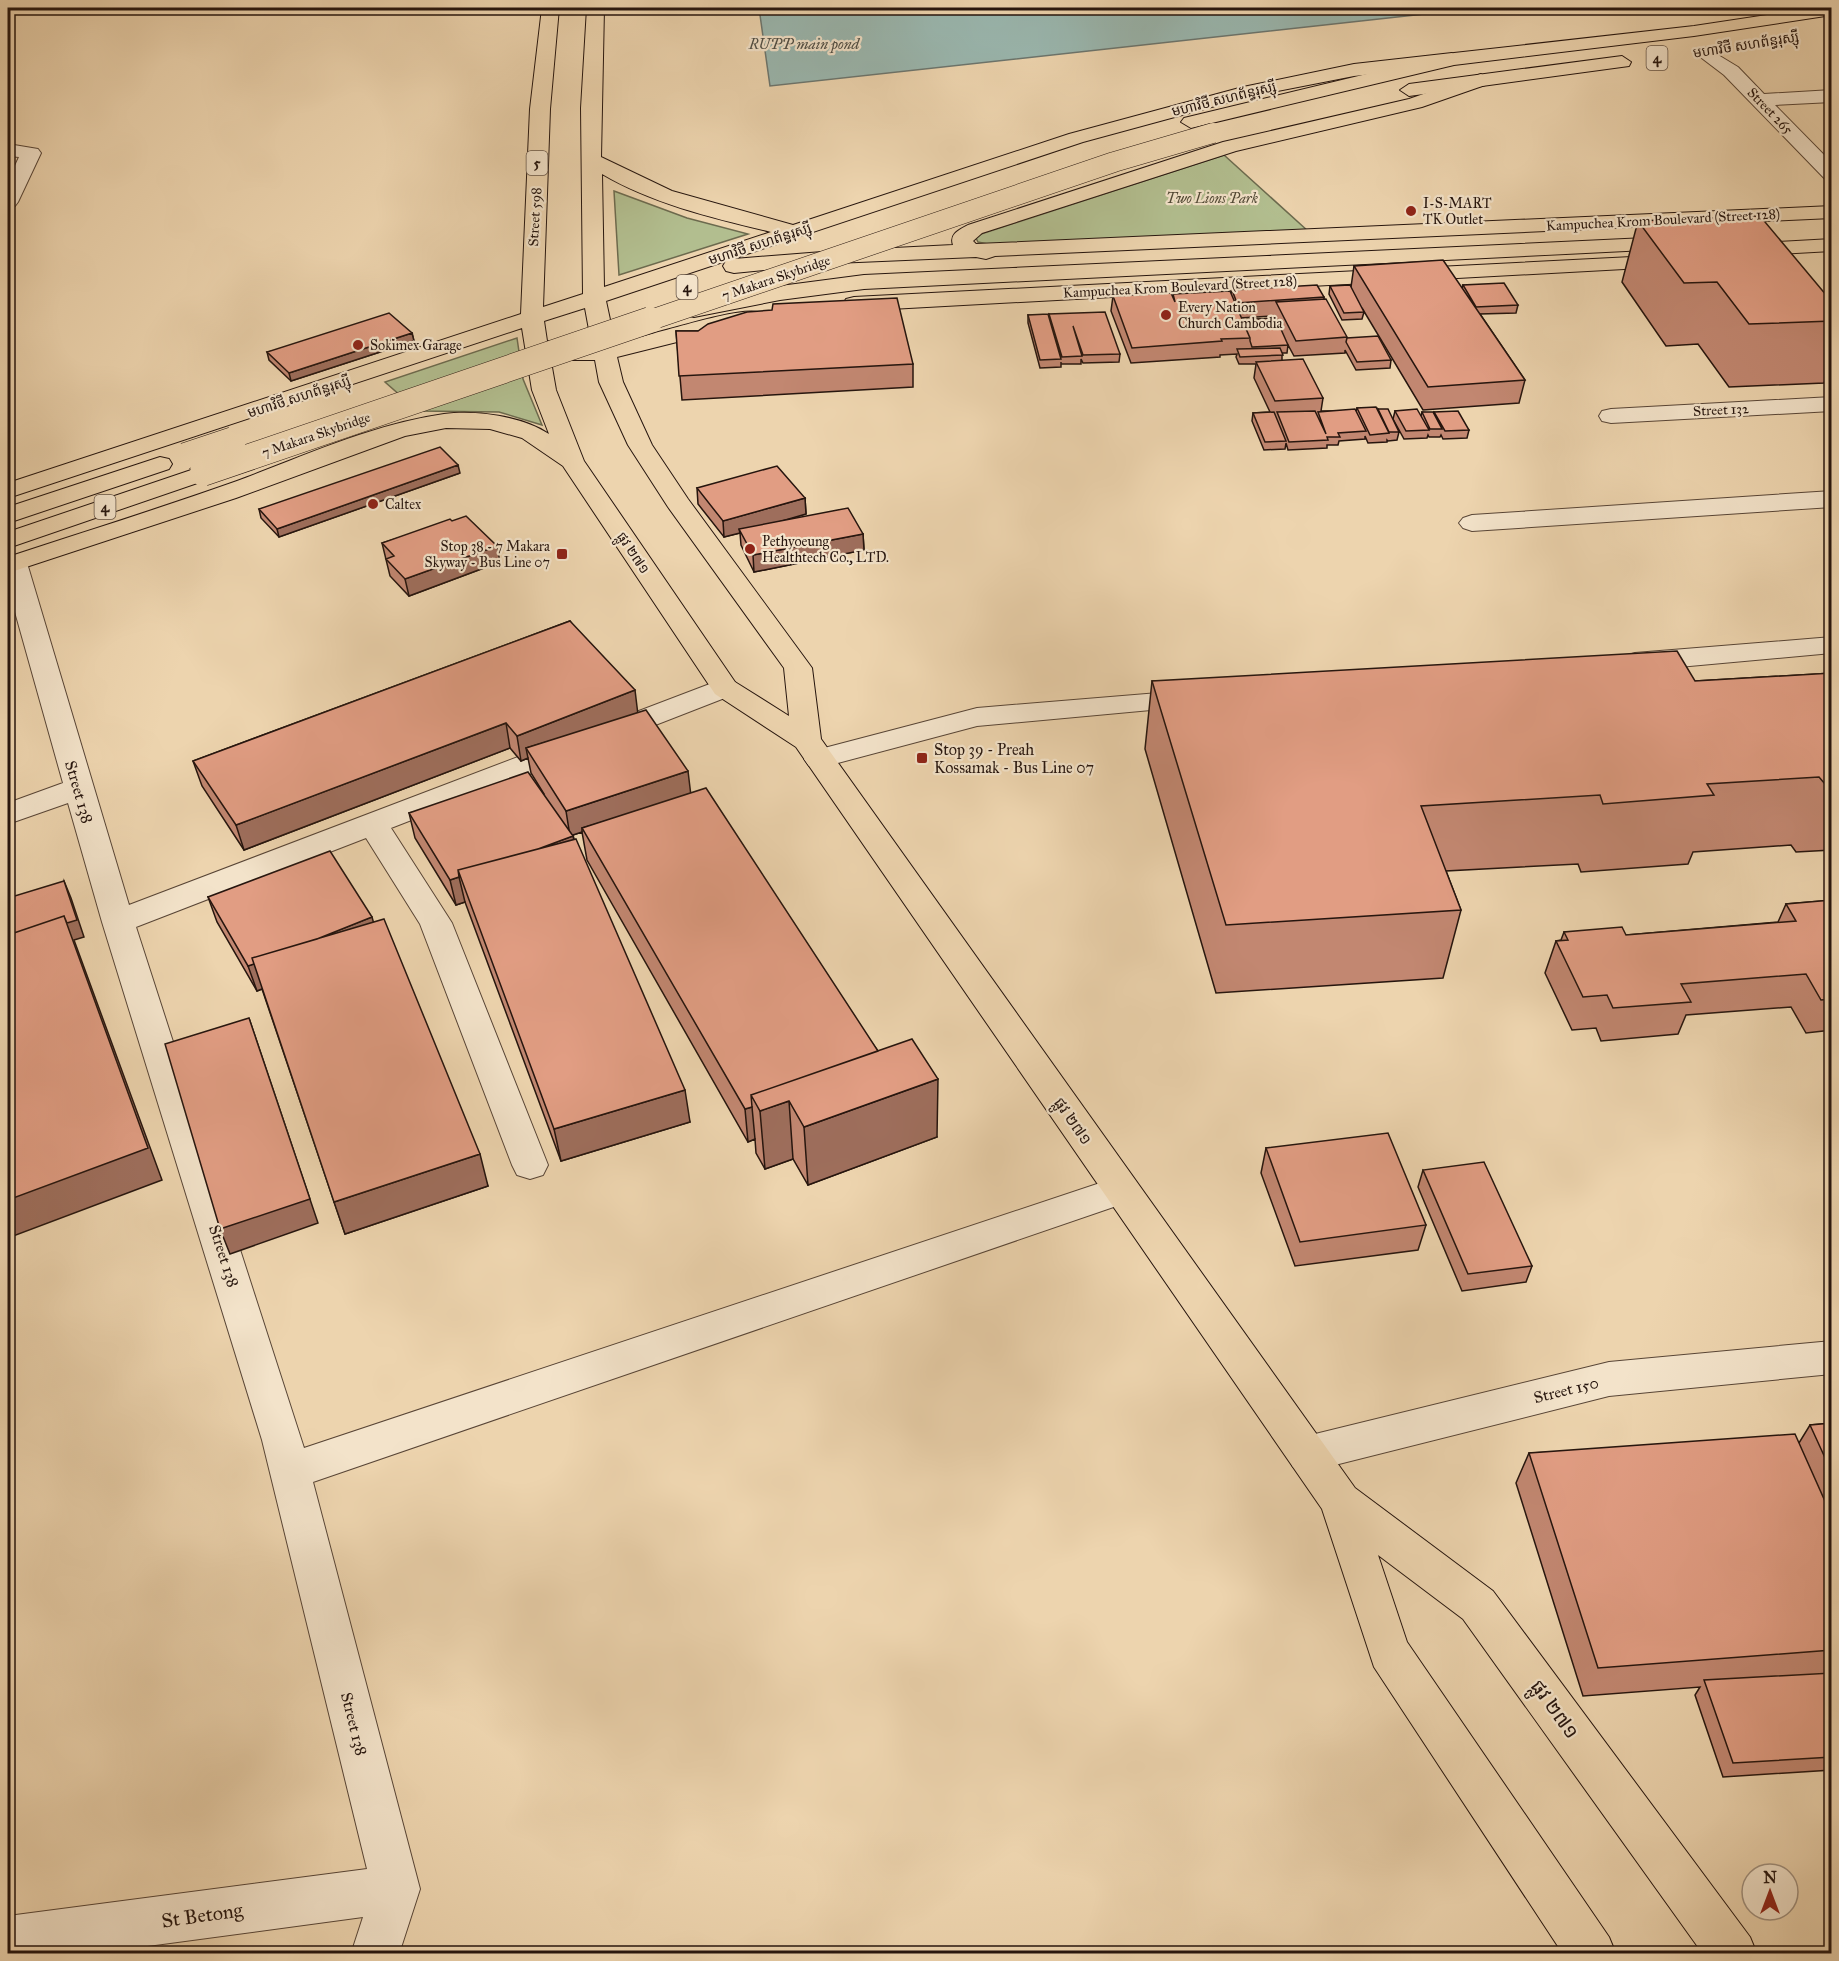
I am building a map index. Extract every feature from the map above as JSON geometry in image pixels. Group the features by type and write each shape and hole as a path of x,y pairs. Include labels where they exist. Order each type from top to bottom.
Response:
{"main road":[{"name":"Street 598","path":"532,318 540,119 550,8"},
{"path":"594,298 591,159 595,8"},
{"name":"មហាវិថី សហព័ន្ធរុស្ស៊ី","path":"8,491 1076,138 1250,91 1354,70 1694,31 1832,10"},
{"name":"មហាវិថី សហព័ន្ធរុស្ស៊ី","path":"1681,55 1726,49"},
{"name":"មហាវិថី សហព័ន្ធរុស្ស៊ី","path":"1191,122 1454,59"},
{"name":"មហាវិថី សហព័ន្ធរុស្ស៊ី","path":"1213,132 1401,91 1635,61"},
{"name":"មហាវិថី សហព័ន្ធរុស្ស៊ី","path":"975,229 1230,146 1414,103 1481,80"},
{"name":"7 Makara Skybridge","path":"330,407 1092,151 1191,122"},
{"name":"7 Makara Skybridge","path":"10,556 203,473 1114,162 1213,132"},
{"path":"591,159 622,179 704,208 796,232 902,255"},
{"path":"930,186 920,198 920,209 925,214 931,219 950,226 975,229"},
{"name":"Kampuchea Krom Boulevard (Street 128)","path":"667,274 754,263 902,255 986,253 1832,212"},
{"path":"975,229 963,236 962,243 969,249 986,253"},
{"path":"665,315 780,292 864,282 1646,244 1717,251"},
{"name":"Kampuchea Krom Boulevard (Street 128)","path":"536,344 565,354 603,354 720,322 793,309 867,303 1662,263 1717,251 1832,244"},
{"name":"ផ្លូវ ២៧១","path":"594,298 610,382 640,446 676,502 798,668 812,750"},
{"name":"ផ្លូវ ២៧១","path":"532,318 544,390 572,461 725,688 812,750 1340,1501 1389,1652 1592,1953"},
{"path":"10,556 227,493 399,430 446,421 491,422 531,433 572,461"},
{"name":"7 Makara Skybridge","path":"8,514 252,434"},
{"name":"ផ្លូវ ២៧១","path":"1340,1501 1478,1605 1733,1953"}],"street":[{"name":"Street 265","path":"1705,52 1731,71 1832,176"},
{"path":"1759,100 1832,96"},
{"path":"8,150 31,153 8,202"},
{"name":"Street 132","path":"1611,416 1832,404"},
{"path":"1472,523 1832,499"},
{"name":"Street 138","path":"10,556 118,922 291,1471 396,1889"},
{"path":"1605,664 1832,645"},
{"path":"118,922 725,688"},
{"path":"812,750 977,717 1224,697"},
{"path":"8,814 78,788"},
{"path":"373,824 436,923 531,1165"},
{"path":"291,1471 1121,1190"},
{"name":"Street 150","path":"1307,1454 1609,1379 1832,1357"},
{"path":"375,1953 396,1889"},
{"name":"St Betong","path":"8,1940 396,1889"}],"green space":[{"name":"Two Lions Park","path":"1224,155 1308,231 993,245 978,242 975,236"},
{"path":"614,191 687,218 748,234 619,275"},
{"path":"517,338 523,379 542,425 499,412 418,411 385,382"}],"water":[{"name":"RUPP main pond","path":"759,8 1479,8 770,86"}],"building":[{"path":"1760,216 1832,302 1832,321 1749,324 1717,282 1684,283 1638,221"},
{"path":"1443,260 1525,380 1428,387 1354,266"},
{"path":"1504,283 1518,305 1476,307 1463,285"},
{"path":"1317,285 1324,297 1237,303 1232,290"},
{"path":"1350,285 1364,312 1344,313 1330,286"},
{"path":"1230,291 1250,338 1132,348 1113,296 1171,293 1175,302 1173,294"},
{"path":"897,298 913,364 679,376 676,331 698,331 708,324 747,312 772,310 773,304"},
{"path":"1326,299 1347,337 1296,341 1276,302"},
{"path":"1105,312 1120,354 1083,355 1073,326 1082,356 1062,357 1049,314"},
{"path":"389,313 412,333 289,373 267,352"},
{"path":"1048,314 1061,359 1040,360 1028,315"},
{"path":"1276,318 1288,345 1252,347 1242,320"},
{"path":"1378,336 1391,360 1357,362 1346,342 1347,338"},
{"path":"1280,348 1283,355 1240,357 1237,349"},
{"path":"1303,359 1323,398 1275,401 1256,362"},
{"path":"1376,407 1389,433 1370,435 1357,408"},
{"path":"1355,409 1366,431 1338,433 1340,437 1327,437 1328,440 1289,442 1277,412 1315,411 1326,434 1318,412"},
{"path":"1378,409 1388,409 1399,432 1389,432"},
{"path":"1417,409 1429,430 1406,431 1395,411"},
{"path":"1458,411 1469,430 1445,431 1434,412"},
{"path":"1274,412 1286,441 1265,442 1253,413"},
{"path":"1422,412 1433,412 1442,429 1430,429"},
{"path":"440,447 458,465 277,529 259,509"},
{"path":"777,466 805,498 723,521 697,488"},
{"path":"848,508 863,534 753,555 739,529"},
{"path":"466,516 497,546 405,579 386,559 394,556 382,543 450,519 452,521"},
{"path":"570,621 635,690 517,736 506,723 236,825 193,761"},
{"path":"1677,651 1695,681 1832,673 1832,784 1825,784 1819,777 1707,784 1714,795 1603,804 1600,795 1421,806 1461,910 1226,925 1152,681"},
{"path":"646,710 688,771 566,811 526,748"},
{"path":"528,772 573,836 538,849 458,870 459,877 450,880 409,813"},
{"path":"706,788 878,1051 751,1095 752,1107 745,1109 582,828"},
{"path":"576,839 685,1090 554,1129 458,870"},
{"path":"330,851 372,917 317,939 252,958 254,964 248,966 208,897"},
{"path":"64,881 77,920 67,923 64,916 8,935 8,898"},
{"path":"1832,900 1832,999 1821,1000 1806,974 1681,984 1691,1002 1613,1008 1607,995 1583,997 1556,941 1568,940 1564,932 1622,927 1626,935 1796,921 1786,904"},
{"path":"64,916 148,1148 8,1200 8,935"},
{"path":"384,919 480,1154 334,1202 252,958"},
{"path":"249,1018 310,1199 220,1229 165,1044"},
{"path":"912,1039 938,1079 804,1127 789,1101 760,1111 751,1095"},
{"path":"1388,1133 1426,1225 1300,1242 1266,1148"},
{"path":"1484,1162 1532,1266 1468,1274 1423,1170"},
{"path":"1832,1423 1832,1473 1810,1425"},
{"path":"1795,1434 1832,1517 1832,1650 1598,1668 1529,1453"},
{"path":"1832,1673 1832,1757 1733,1763 1704,1680"}],"place":[{"name":"I-S-MART TK Outlet","path":"1411,211"},
{"name":"Every Nation Church Cambodia","path":"1166,315"},
{"name":"Sokimex Garage","path":"358,345"},
{"name":"Caltex","path":"373,504"},
{"name":"Pethyoeung Healthtech Co., LTD.","path":"750,549"},
{"name":"Stop 38 - 7 Makara Skyway - Bus Line 07","path":"562,554"},
{"name":"Stop 39 - Preah Kossamak - Bus Line 07","path":"922,758"}]}
